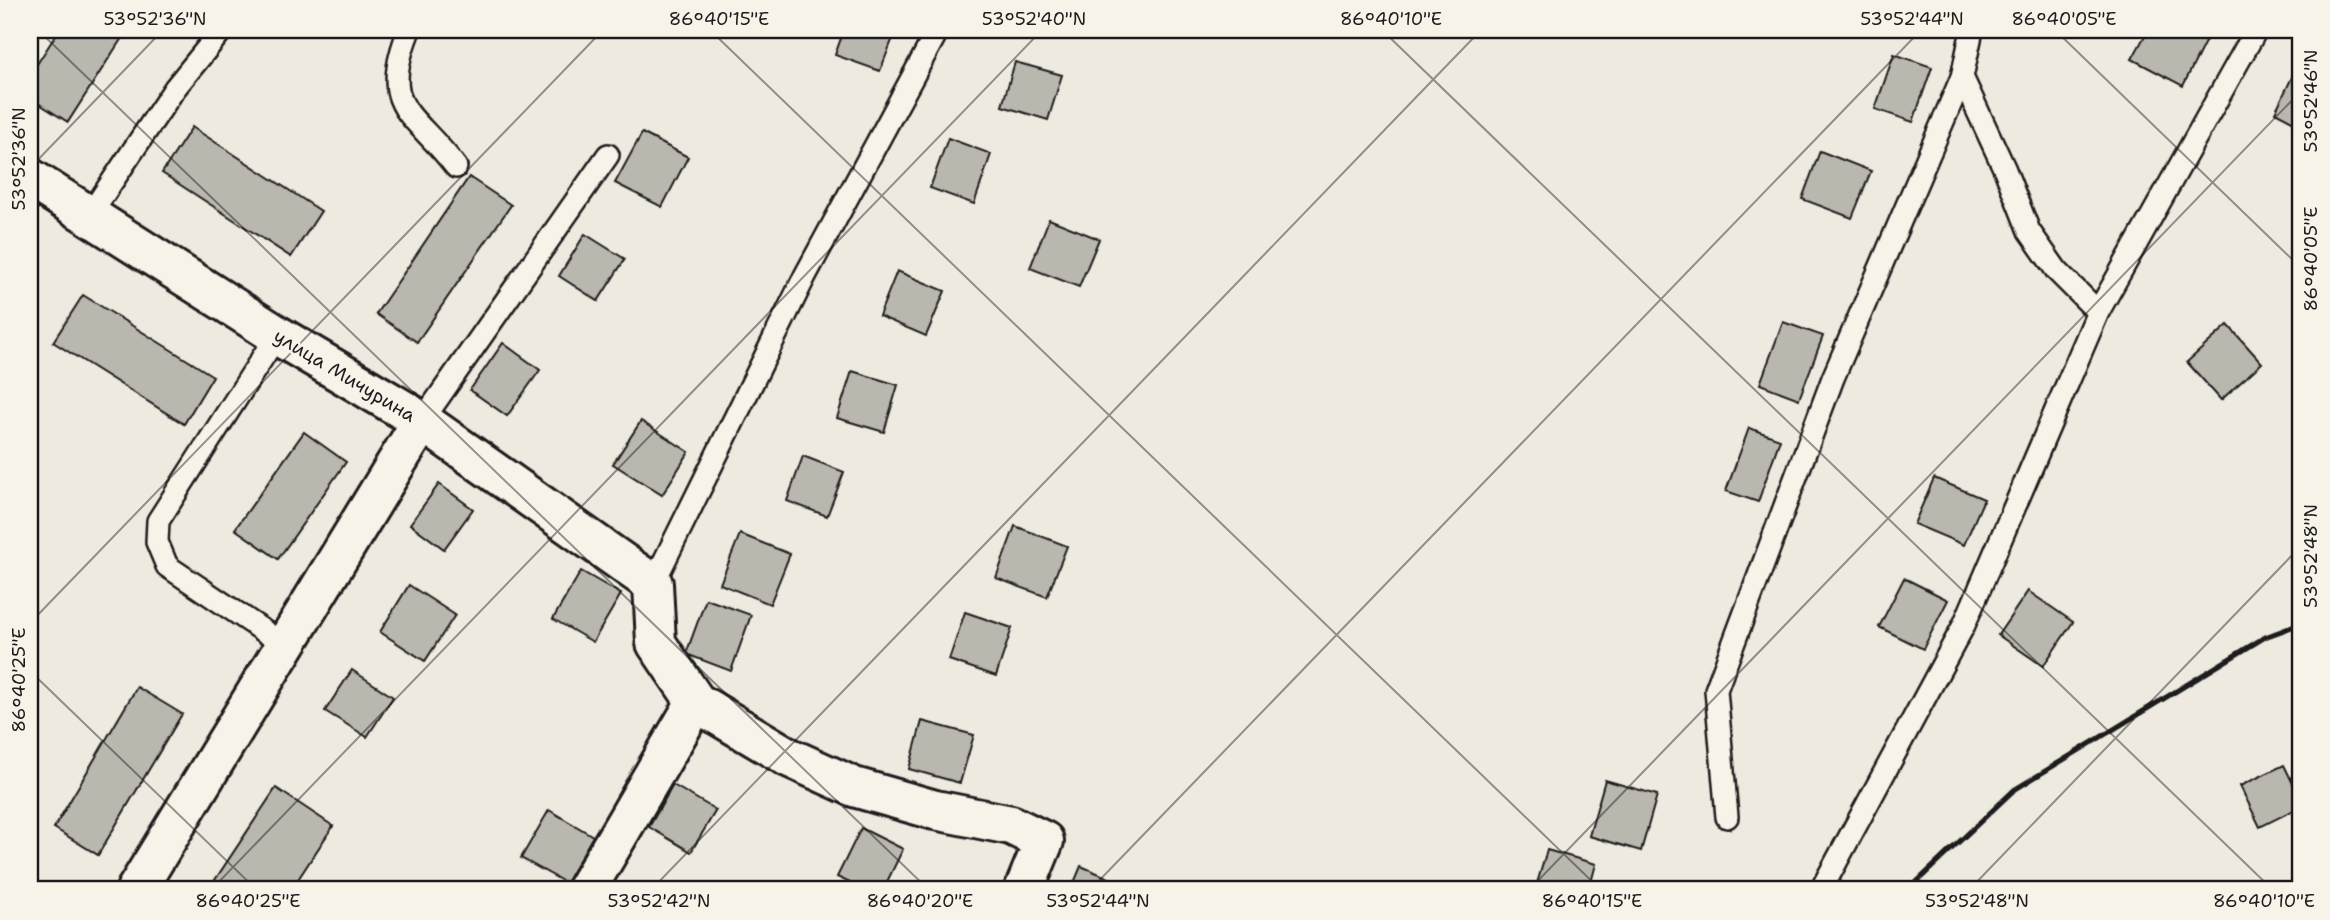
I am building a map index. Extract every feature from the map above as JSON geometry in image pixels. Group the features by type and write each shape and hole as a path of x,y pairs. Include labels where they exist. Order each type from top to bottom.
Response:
{"street":[{"name":"улица Мичурина","path":"30,178 277,335 422,421 653,584"},
{"path":"135,890 422,421"},
{"path":"653,584 656,643 695,702 788,757 855,787 934,810 1011,825 1044,841 1024,890"},
{"path":"586,890 695,702"}],"lane":[{"path":"89,216 175,88 222,30"},
{"path":"409,30 400,51 395,81 402,106 420,128 442,148 456,167"},
{"path":"653,584 805,276 938,30"},
{"path":"1727,817 1716,690 1833,378 1962,77 1972,30"},
{"path":"1821,890 1964,625 2098,312 2256,30"},
{"path":"1962,77 2005,170 2029,231 2057,271 2098,312"},
{"path":"422,421 608,155"},
{"path":"277,335 158,521 157,542 167,566 286,646"}],"building":[{"path":"59,30 127,30 68,122 30,98 30,75"},
{"path":"844,30 896,30 880,71 835,55"},
{"path":"2148,30 2192,30 2207,38 2183,86 2132,59"},
{"path":"1894,54 1932,67 1913,122 1875,109"},
{"path":"2300,61 2300,125 2275,112"},
{"path":"1015,62 1062,75 1048,120 1002,106"},
{"path":"192,127 321,211 291,257 162,173"},
{"path":"642,133 688,157 662,207 615,183"},
{"path":"948,138 991,154 974,204 930,188"},
{"path":"1820,151 1871,171 1852,218 1802,199"},
{"path":"469,177 511,205 417,342 376,314"},
{"path":"1049,219 1099,239 1079,287 1030,268"},
{"path":"585,234 625,259 598,301 559,276"},
{"path":"897,271 945,291 926,336 879,316"},
{"path":"83,295 213,376 184,424 53,342"},
{"path":"1783,322 1823,336 1799,399 1760,384"},
{"path":"2228,325 2262,363 2221,400 2187,362"},
{"path":"503,343 540,370 507,416 470,390"},
{"path":"852,371 898,385 884,432 837,418"},
{"path":"641,421 689,452 662,495 613,464"},
{"path":"1749,428 1780,439 1758,502 1726,491"},
{"path":"304,432 346,462 278,559 235,529"},
{"path":"803,456 844,472 827,516 787,501"},
{"path":"1934,478 1984,499 1964,545 1914,524"},
{"path":"439,484 473,509 444,549 410,524"},
{"path":"1015,526 1067,546 1047,597 996,578"},
{"path":"740,534 790,554 770,604 720,584"},
{"path":"581,571 621,594 593,642 553,619"},
{"path":"1904,578 1948,600 1923,649 1879,627"},
{"path":"409,585 455,615 425,661 380,632"},
{"path":"2028,591 2073,622 2043,666 1998,635"},
{"path":"706,599 751,615 731,671 686,654"},
{"path":"965,612 1012,628 996,676 949,660"},
{"path":"352,670 393,697 367,737 325,711"},
{"path":"137,687 182,714 98,855 54,828"},
{"path":"922,721 974,735 960,783 909,769"},
{"path":"2284,765 2300,798 2300,807 2260,827 2240,786"},
{"path":"1605,780 1657,795 1641,851 1589,836"},
{"path":"673,785 716,810 691,852 649,827"},
{"path":"276,788 333,826 291,890 224,890 213,883"},
{"path":"549,810 593,836 566,883 521,858"},
{"path":"861,828 903,849 883,890 865,890 837,877"},
{"path":"1547,850 1596,864 1589,890 1535,890"},
{"path":"1081,866 1123,884 1121,890 1071,890"}],"railway":[{"path":"1908,890 2014,790 2265,637 2300,624"}]}
